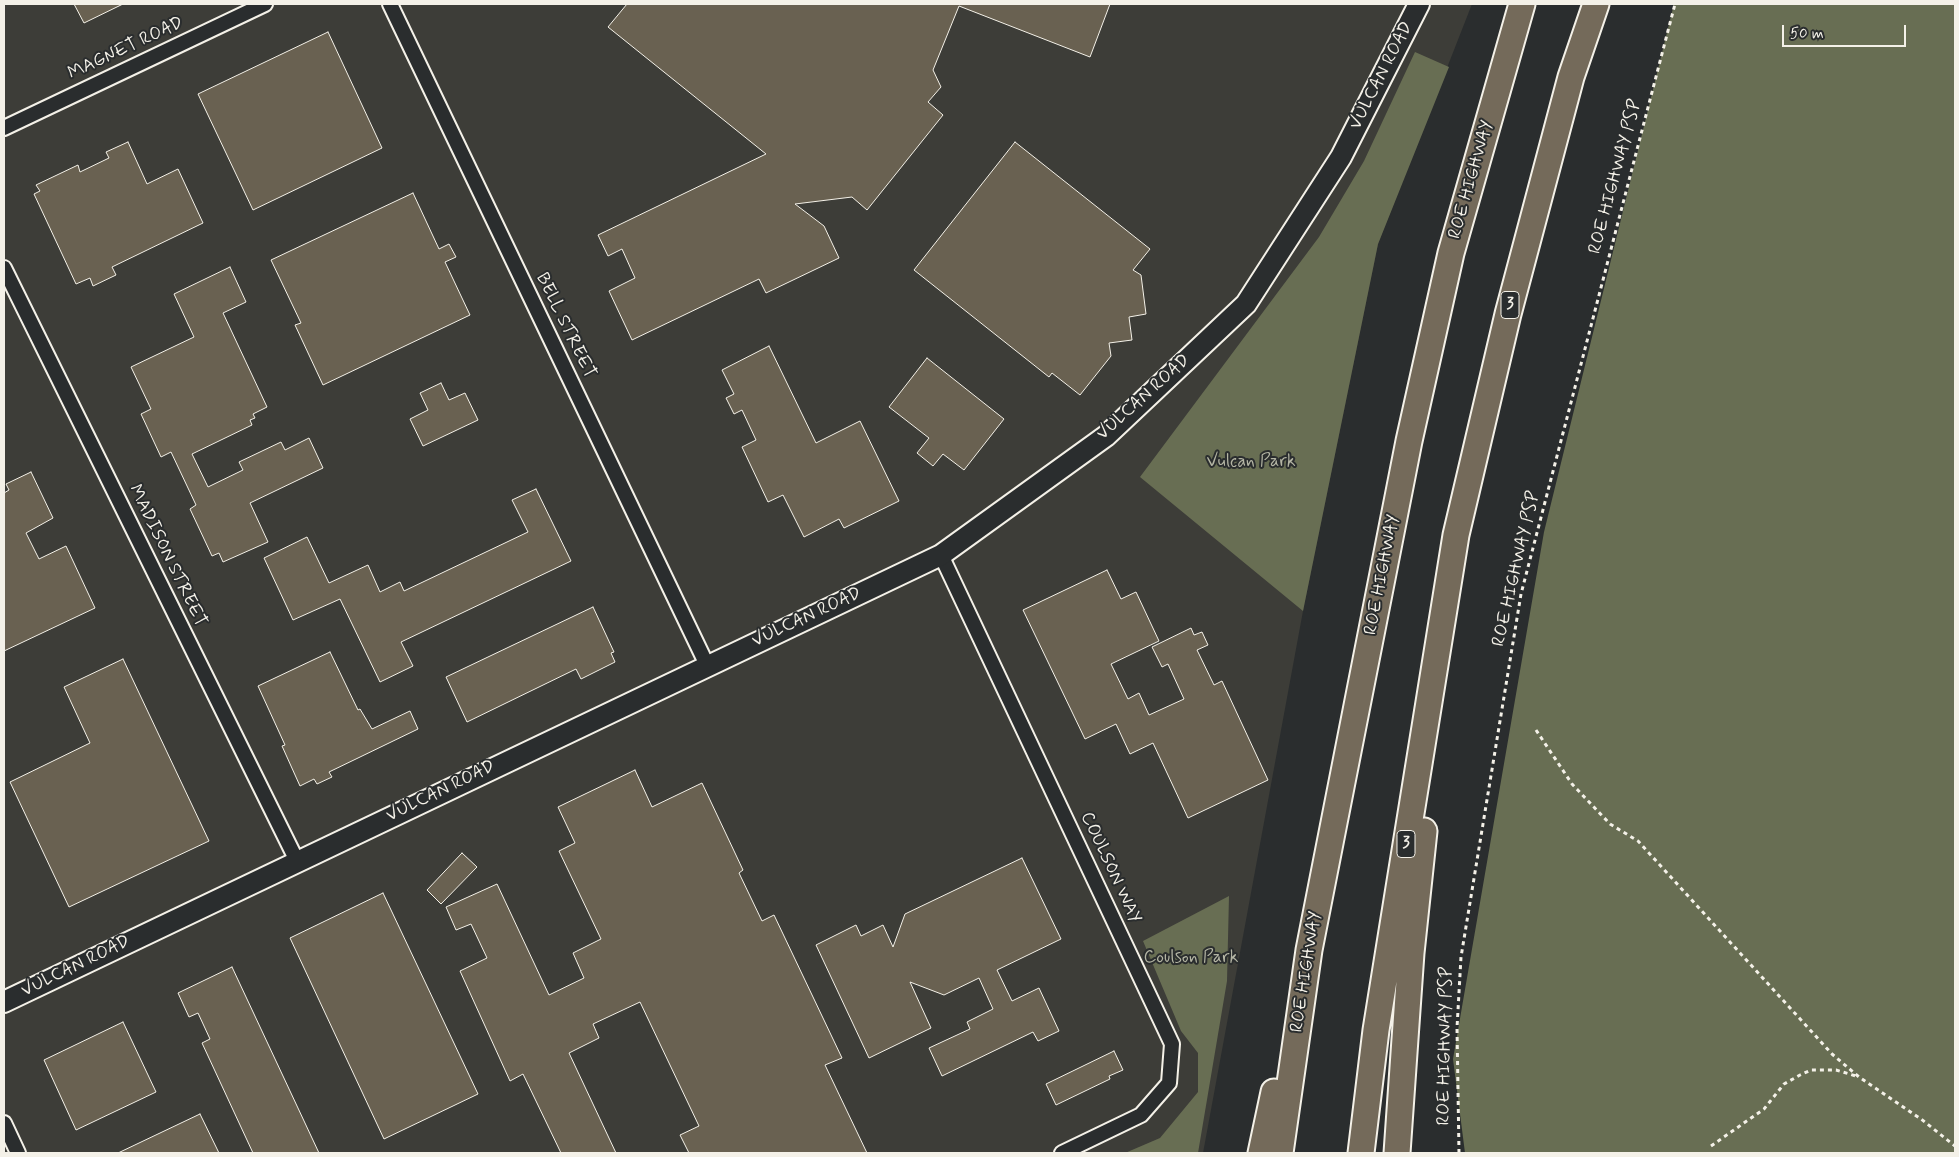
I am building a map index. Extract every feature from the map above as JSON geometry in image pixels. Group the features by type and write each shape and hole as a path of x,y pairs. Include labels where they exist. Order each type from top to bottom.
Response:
{"highway":[{"name":"ROE HIGHWAY","path":"1280,1153 1309,950 1409,441 1451,253 1522,4"},
{"name":"3","path":"1361,1153 1376,1030 1456,535 1518,276 1571,77 1596,4"},
{"path":"1397,1153 1411,953 1456,535"},
{"path":"1261,1153 1309,950"}],"street":[{"name":"MAGNET ROAD","path":"4,128 265,4"},
{"name":"BELL STREET","path":"390,4 707,665"},
{"name":"VULCAN ROAD","path":"4,1002 941,555 1106,436 1246,304 1341,157 1419,4"},
{"name":"MADISON STREET","path":"4,268 297,861"},
{"name":"COULSON WAY","path":"941,555 1172,1044 1169,1083 1141,1115 1062,1153"},
{"path":"4,1122 18,1153"}],"path":[{"name":"ROE HIGHWAY PSP","path":"1459,1153 1456,1028 1461,957 1521,594 1676,4"},
{"path":"1536,730 1572,784 1610,824 1638,841 1832,1054 1859,1077 1921,1119 1955,1146"},
{"path":"1711,1146 1764,1109 1784,1084 1800,1075 1811,1070 1836,1070 1859,1077"}],"shaded area":[{"path":"4,4 1472,4 1378,244 1303,611 1203,1153 4,1153"}],"green space":[{"path":"1674,4 1955,4 1955,1153 1465,1153 1453,1059 1544,532"},
{"name":"Vulcan Park","path":"1415,52 1449,67 1378,244 1303,611 1140,477 1319,237 1364,161"},
{"name":"Coulson Park","path":"1229,896 1227,981 1198,1153 1125,1153 1160,1138 1198,1092 1198,1053 1181,1031 1143,941"}],"building":[{"path":"74,4 123,4 84,23"},
{"path":"627,4 1110,4 1090,57 959,6 933,70 941,87 928,102 943,115 867,210 852,197 795,204 824,226 839,258 766,293 759,279 632,340 609,291 635,278 622,249 608,256 598,235 766,154 608,27"},
{"path":"328,32 382,148 253,210 198,94"},
{"path":"128,142 147,184 178,169 203,223 112,267 116,275 93,286 90,278 76,284 34,194 40,191 36,185 78,165 80,172 109,158 106,152"},
{"path":"1015,142 1150,249 1133,270 1141,275 1146,314 1129,317 1132,340 1109,343 1111,356 1080,395 1052,373 1049,377 914,270"},
{"path":"413,193 439,249 449,244 456,257 445,262 470,315 323,385 295,325 301,323 271,260"},
{"path":"230,267 246,302 223,313 267,407 253,414 255,418 250,420 252,425 192,454 208,487 243,470 239,462 281,442 285,450 309,438 323,468 250,503 268,542 223,562 219,553 212,556 190,509 196,505 171,452 161,457 141,414 151,409 131,367 194,337 174,294"},
{"path":"769,346 816,443 860,421 899,501 844,528 839,519 804,537 783,495 768,502 742,447 756,440 742,410 734,414 726,398 734,394 722,370"},
{"path":"927,358 1004,419 964,470 943,454 933,466 917,453 929,438 889,407"},
{"path":"441,383 449,400 465,393 478,420 423,446 410,419 428,410 420,393"},
{"path":"31,472 53,518 26,533 39,559 66,546 95,608 4,651 4,493 9,490 6,484"},
{"path":"536,489 571,561 401,642 413,666 380,682 340,599 293,620 264,558 307,537 329,583 368,565 380,592 400,582 404,591 528,532 512,500"},
{"path":"1107,570 1121,599 1136,592 1159,641 1111,664 1128,699 1139,693 1149,715 1184,699 1168,664 1162,667 1152,647 1191,628 1194,635 1202,632 1208,645 1197,650 1214,685 1222,681 1268,780 1188,818 1153,743 1130,754 1116,724 1085,739 1023,610"},
{"path":"593,607 614,652 611,653 615,662 581,679 576,669 467,722 446,677"},
{"path":"330,652 358,710 360,709 372,729 410,711 418,729 329,772 332,777 317,784 314,779 300,786 282,746 285,745 258,686"},
{"path":"123,659 209,841 69,907 10,782 90,743 64,687"},
{"path":"635,770 652,807 702,783 743,870 739,873 762,921 774,915 842,1058 825,1065 867,1153 689,1153 680,1135 699,1126 640,1002 593,1024 599,1038 569,1053 616,1153 561,1153 523,1074 510,1081 460,971 487,958 471,924 456,930 446,907 497,884 549,995 584,978 573,953 601,939 559,851 575,843 558,807"},
{"path":"462,853 477,867 441,904 427,890"},
{"path":"1022,858 1061,939 997,970 1012,1001 1039,988 1059,1031 1038,1041 1033,1032 942,1076 929,1048 970,1029 967,1022 993,1009 979,978 944,995 910,982 931,1028 869,1058 816,945 856,925 861,936 883,925 893,947 905,914"},
{"path":"383,893 478,1094 384,1139 290,938"},
{"path":"232,967 319,1153 253,1153 202,1043 210,1039 198,1013 189,1017 178,993"},
{"path":"123,1022 156,1092 76,1130 44,1060"},
{"path":"1114,1051 1123,1070 1109,1076 1110,1079 1056,1105 1046,1084"},
{"path":"200,1114 219,1153 118,1153"}]}
